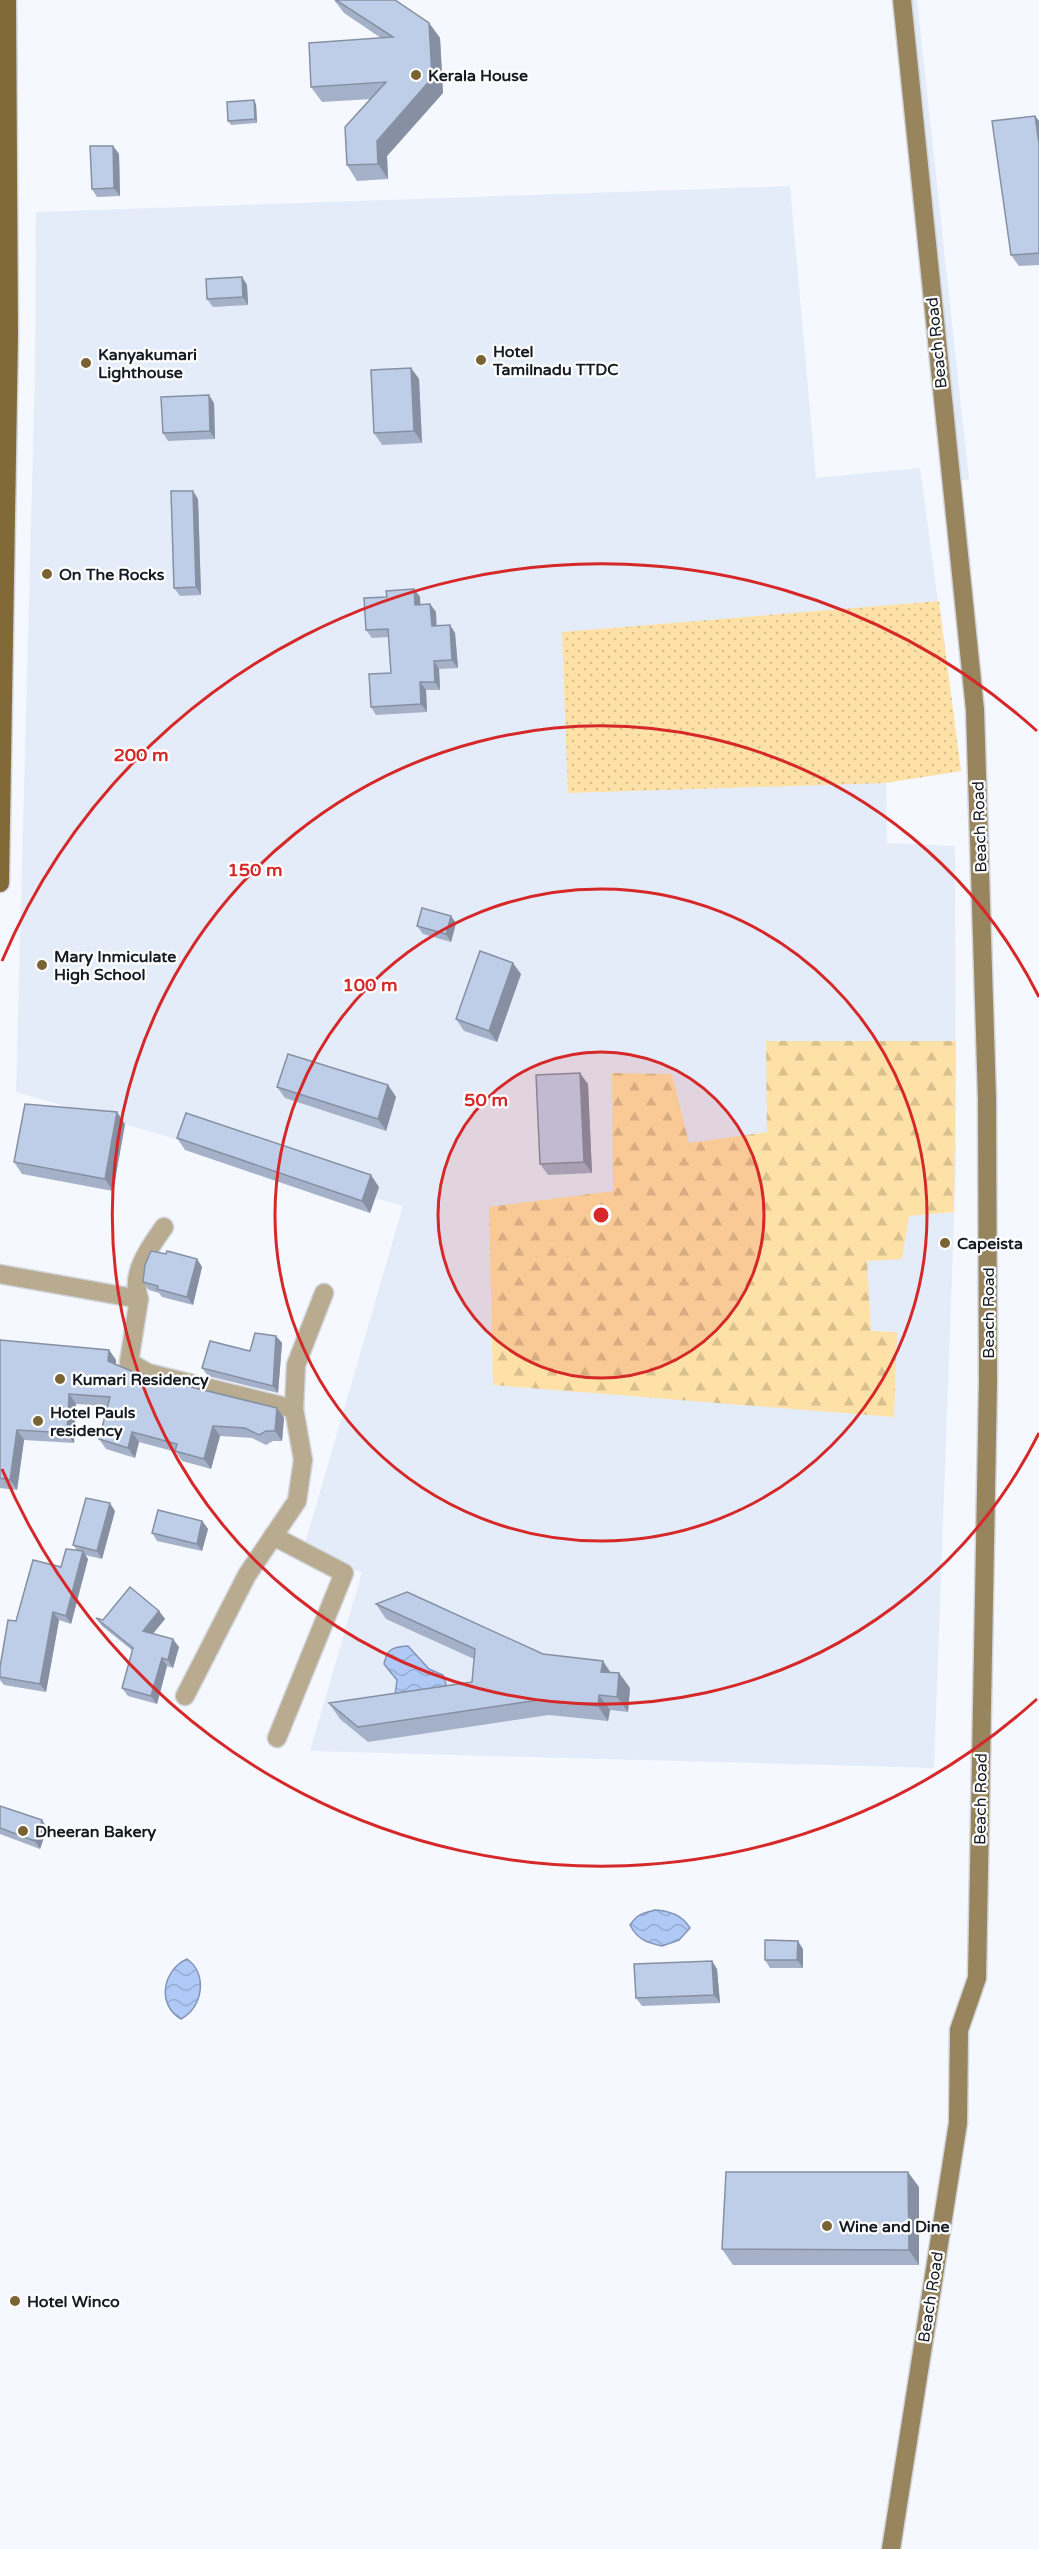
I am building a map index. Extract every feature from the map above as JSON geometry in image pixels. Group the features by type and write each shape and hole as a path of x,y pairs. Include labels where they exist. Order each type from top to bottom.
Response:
{"main road":[{"path":"0,883 7,0"}],"street":[{"name":"Beach Road","path":"891,2549 958,2123 959,2030 977,1977 988,1382 987,1099 975,710 902,0"},
{"path":"164,1227 144,1254 136,1290 139,1299 129,1362 148,1373 294,1409"},
{"path":"0,1274 139,1299"},
{"path":"185,1696 246,1575 297,1501 303,1460 294,1409 296,1365 324,1293"},
{"path":"273,1536 344,1573 278,1738"}],"shaded area":[{"path":"908,0 917,0 969,480 956,480"},
{"path":"790,186 816,478 920,468 961,771 886,783 887,843 955,846 956,1166 934,1768 310,1751 362,1572 302,1554 403,1206 16,1092 35,370 36,212"}],"green space":[{"path":"939,601 961,771 886,783 568,793 562,632"},
{"path":"766,1041 956,1041 954,1212 909,1216 902,1259 867,1261 871,1331 897,1332 894,1417 493,1385 489,1207 613,1191 612,1073 672,1074 689,1143 767,1132"}],"water":[{"path":"408,1646 429,1669 443,1675 446,1684 436,1698 395,1695 397,1680 384,1664 385,1659 391,1650"},
{"path":"655,1910 675,1914 690,1928 679,1940 662,1946 643,1940 630,1925 641,1914"},
{"path":"187,1959 198,1973 200,1990 194,2007 181,2019 168,2005 166,1988 172,1971"}],"building":[{"path":"336,0 395,0 429,23 432,78 377,141 378,164 347,165 345,127 386,82 311,87 309,43 393,37"},
{"path":"254,100 255,119 228,121 227,102"},
{"path":"1035,116 1039,144 1039,253 1011,255 992,121"},
{"path":"90,146 113,146 114,188 92,189"},
{"path":"242,277 243,297 207,299 206,279"},
{"path":"411,368 414,431 374,433 371,370"},
{"path":"209,395 210,431 163,433 161,397"},
{"path":"171,491 193,491 196,587 174,588"},
{"path":"414,589 415,605 430,604 432,626 450,625 452,660 434,661 435,682 420,682 421,704 371,707 369,674 391,673 388,629 366,630 364,598 387,597 386,591"},
{"path":"422,908 451,916 446,934 417,926"},
{"path":"480,951 513,963 489,1031 456,1019"},
{"path":"288,1054 388,1085 378,1119 277,1087"},
{"path":"580,1073 584,1162 540,1164 536,1075"},
{"path":"25,1104 117,1112 105,1179 14,1162"},
{"path":"186,1113 371,1175 362,1201 177,1138"},
{"path":"151,1251 166,1254 167,1251 197,1259 187,1297 157,1289 158,1286 143,1282 145,1265"},
{"path":"255,1333 276,1336 273,1386 202,1368 210,1341 250,1351"},
{"path":"0,1340 109,1350 108,1361 138,1374 277,1408 275,1431 266,1431 259,1435 245,1428 213,1426 204,1459 175,1451 177,1444 132,1432 128,1448 99,1439 110,1397 69,1394 67,1433 17,1430 10,1480 0,1478"},
{"path":"86,1498 110,1503 97,1551 73,1545"},
{"path":"158,1510 202,1521 197,1544 152,1533"},
{"path":"66,1549 83,1551 66,1616 53,1612 40,1684 0,1677 8,1620 16,1621 33,1560 61,1567"},
{"path":"130,1587 159,1611 143,1631 173,1639 168,1660 162,1658 151,1696 122,1688 133,1648 96,1618 103,1620"},
{"path":"407,1592 543,1654 603,1661 601,1672 619,1673 617,1697 599,1695 598,1706 539,1700 358,1727 329,1703 472,1682 475,1649 376,1604"},
{"name":"Dheeran Bakery","path":"0,1806 42,1820 35,1841 0,1828"},
{"path":"765,1940 798,1941 797,1960 765,1960"},
{"path":"712,1961 714,1995 636,1998 634,1964"},
{"name":"Wine and Dine","path":"726,2172 908,2172 909,2250 722,2249"}],"place":[{"name":"Kerala House","path":"416,75"},
{"name":"Hotel Tamilnadu TTDC","path":"481,360"},
{"name":"Kanyakumari Lighthouse","path":"86,363"},
{"name":"On The Rocks","path":"47,574"},
{"name":"Mary Inmiculate High School","path":"42,965"},
{"name":"Capeista","path":"945,1243"},
{"name":"Kumari Residency","path":"60,1379"},
{"name":"Hotel Pauls residency","path":"38,1421"},
{"name":"Dheeran Bakery","path":"23,1831"},
{"name":"Wine and Dine","path":"827,2226"},
{"name":"Hotel Winco","path":"15,2301"}]}
